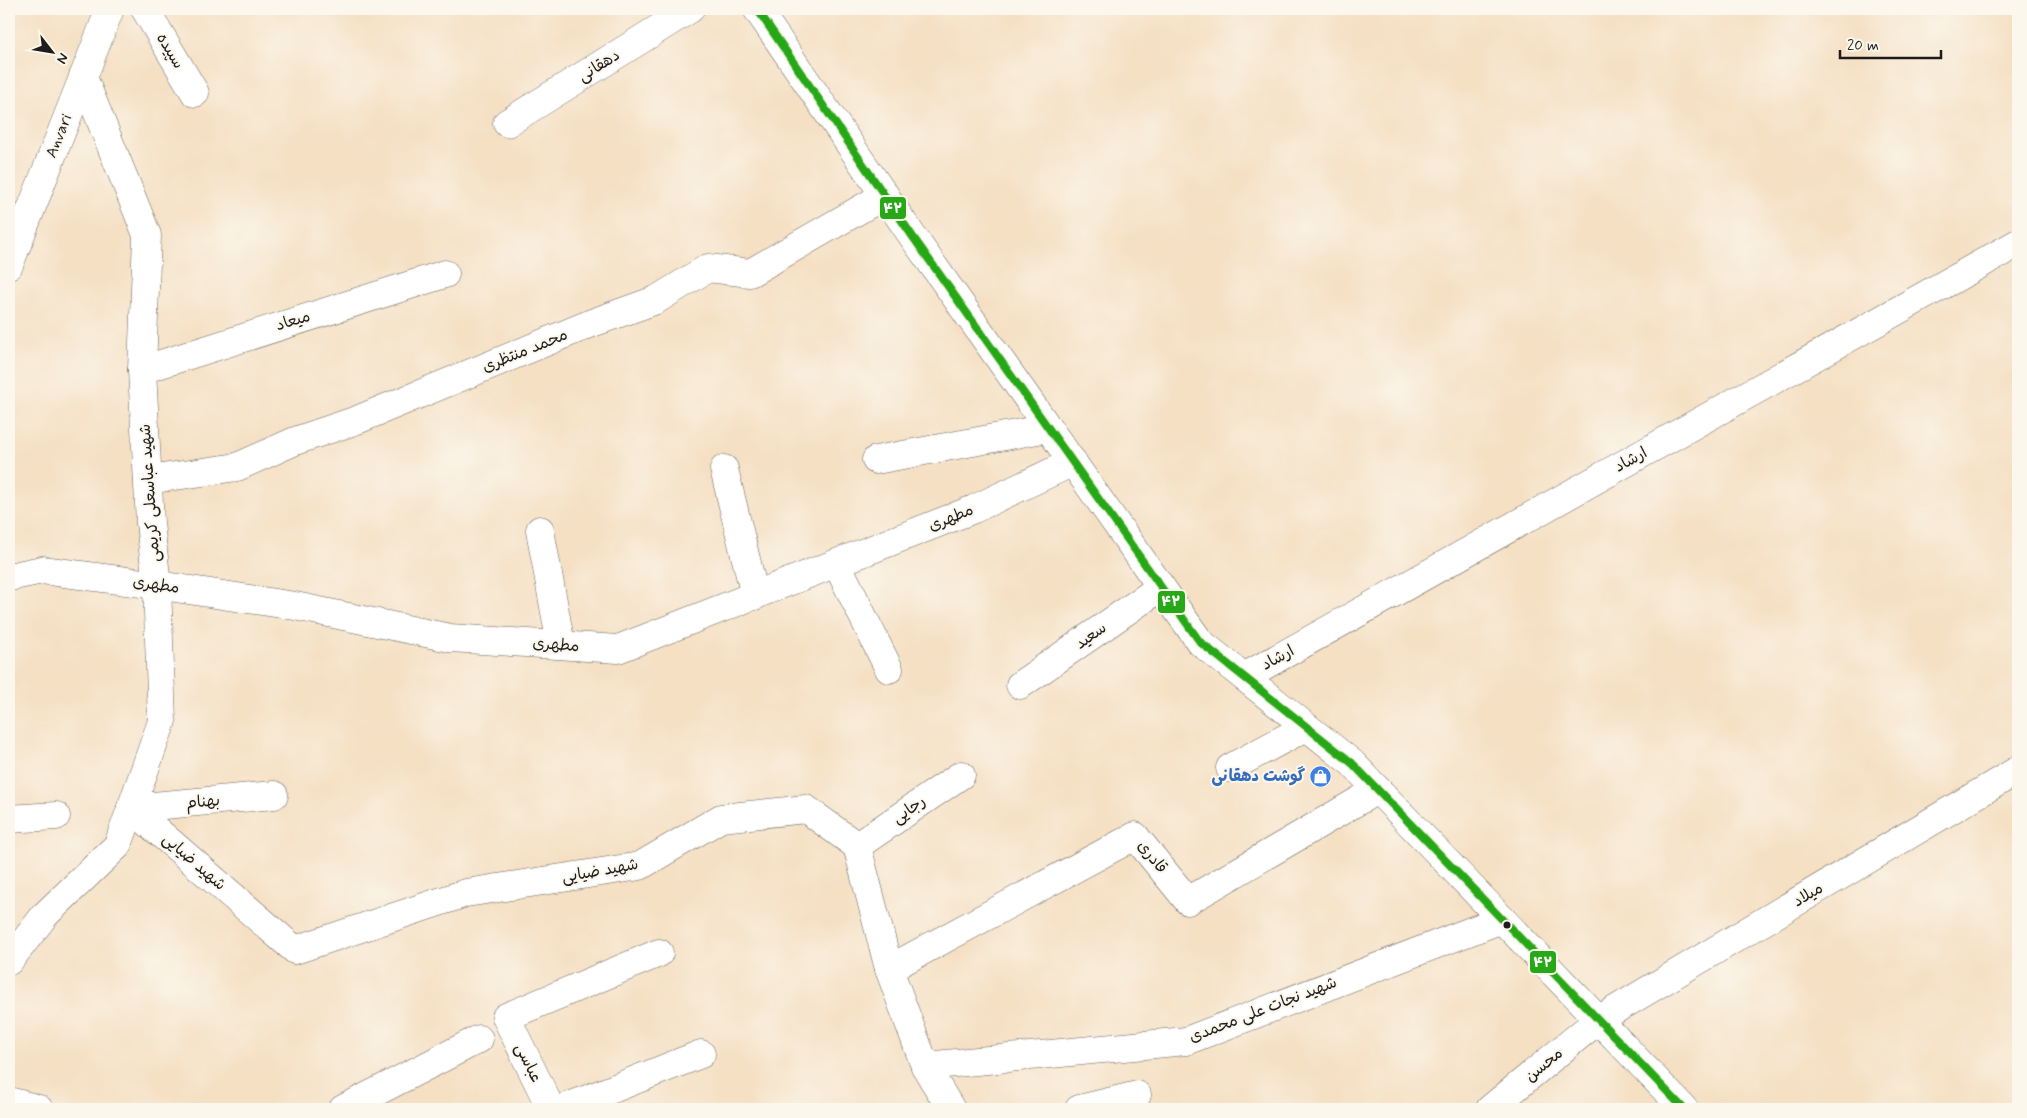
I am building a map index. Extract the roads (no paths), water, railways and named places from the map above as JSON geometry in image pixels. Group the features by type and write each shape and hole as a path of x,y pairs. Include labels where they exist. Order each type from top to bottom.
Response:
{"street":[{"name":"Anvari","path":"9,265 16,222 83,77 110,9"},
{"name":"سپیده","path":"145,9 195,93"},
{"name":"دهقانی","path":"507,123 690,9"},
{"path":"757,9 884,195 1200,642 1352,763 1684,1109"},
{"name":"شهید عباسعلی کریمی","path":"9,961 45,916 118,845 162,721 157,585 150,523 142,370 147,235 83,77"},
{"name":"محمد منتظری","path":"148,480 237,467 295,441 357,420 592,323 656,300 708,268 750,274 884,195"},
{"name":"ارشاد","path":"1244,677 2018,243"},
{"name":"میعاد","path":"142,370 445,274"},
{"path":"876,460 1048,428"},
{"name":"مطهری","path":"9,577 42,570 295,606 450,638 618,649 974,509 1073,462"},
{"path":"724,469 755,596"},
{"path":"540,530 561,645"},
{"path":"837,564 888,669"},
{"name":"سعید","path":"1020,685 1161,587"},
{"path":"1230,768 1306,726"},
{"name":"میلاد","path":"1598,1020 2018,770"},
{"name":"رجایی","path":"857,846 961,775"},
{"name":"قادری","path":"890,969 1136,836 1188,901 1378,790"},
{"name":"بهنام","path":"131,808 274,795"},
{"name":"شهید ضیایی","path":"131,808 295,950 466,893 640,866 721,818 806,809 857,846"},
{"path":"9,819 56,816"},
{"path":"857,846 890,969 925,1066 951,1109"},
{"name":"شهید نجات علی محمدی","path":"925,1066 1186,1041 1502,919"},
{"name":"عباسی","path":"551,1109 506,1017 658,953"},
{"name":"محسن","path":"1490,1109 1598,1020"},
{"path":"343,1109 479,1039"},
{"path":"562,1109 701,1054"},
{"path":"1079,1109 1137,1095"},
{"path":"9,1101 39,1109"}],"place":[{"name":"گوشت دهقانی","path":"1321,776"}]}
